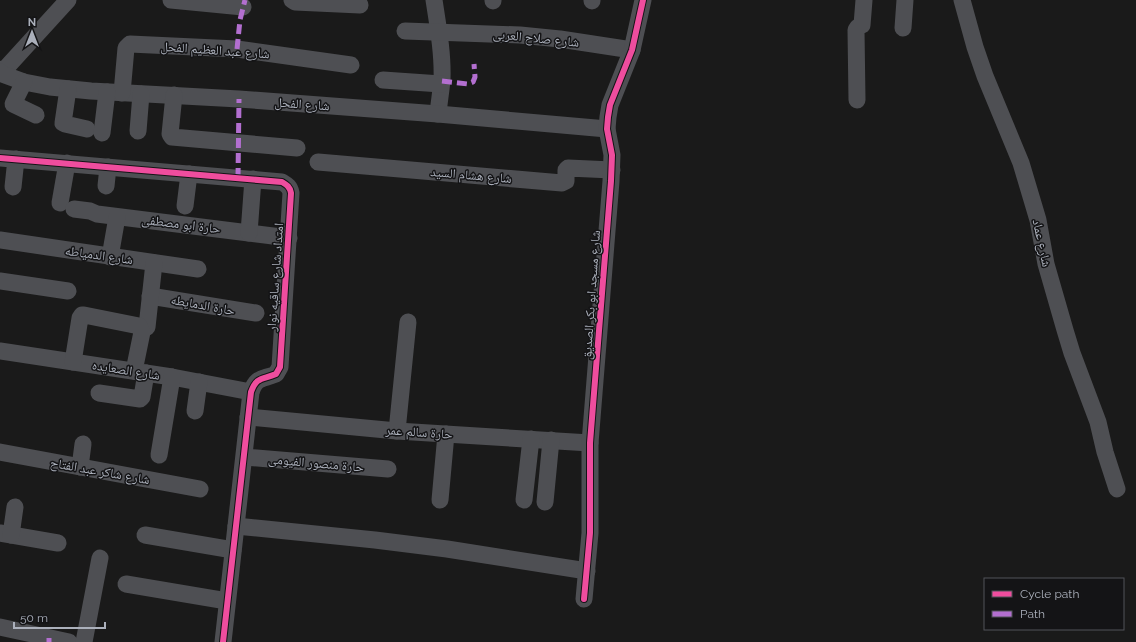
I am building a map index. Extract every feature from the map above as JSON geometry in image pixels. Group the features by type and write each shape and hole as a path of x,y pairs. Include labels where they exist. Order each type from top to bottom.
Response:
{"street":[{"path":"0,71 6,68 68,0"},
{"path":"172,0 243,7"},
{"path":"292,0 296,2 360,4"},
{"path":"434,0 442,65 438,114"},
{"name":"شارع مسجد ابو بكر الصديق","path":"584,598 590,533 590,444 612,170 612,155 607,129 610,106 632,50 643,0"},
{"path":"857,100 856,30 862,24 864,0"},
{"path":"903,28 905,0"},
{"name":"شارع عماد","path":"962,0 984,76 1021,163 1038,220 1046,264 1065,330 1098,422 1105,452 1117,489"},
{"name":"شارع صلاح العربى","path":"405,31 520,35 560,39 632,50"},
{"name":"شارع عبد العظيم الفحل","path":"68,89 63,123 94,131 115,92 126,48 130,44 237,49 351,65"},
{"name":"شارع الفحل","path":"0,71 2,74 24,82 68,89 438,114 607,129"},
{"path":"383,80 441,84"},
{"path":"24,82 13,104 36,115"},
{"path":"138,130 141,94"},
{"path":"174,95 170,134 172,137 297,148"},
{"path":"8,158 13,188"},
{"name":"امتداد شارع ساقيه نوار","path":"8,158 253,179 282,182 288,186 291,193 280,367 276,374 259,379 254,384 251,392"},
{"name":"شارع هشام السيد","path":"318,162 562,183 566,181 566,170 568,168 612,170"},
{"name":"حارة ابو مصطفى","path":"67,163 67,206 92,211 97,214 289,238"},
{"path":"106,186 108,167"},
{"path":"185,206 189,174"},
{"path":"248,233 253,179"},
{"path":"110,257 117,216"},
{"name":"شارع الدمياطه","path":"0,240 198,269"},
{"path":"147,327 154,263"},
{"path":"0,281 68,291"},
{"name":"حارة الدمايطه","path":"150,296 256,314"},
{"path":"73,362 80,318 82,315 139,326 142,332 140,372 142,397 140,400 98,393"},
{"path":"397,431 408,322"},
{"name":"شارع الصعايده","path":"0,351 140,372 251,392"},
{"path":"159,455 172,378"},
{"path":"194,411 199,382"},
{"path":"222,642 245,457 251,392"},
{"name":"حارة سالم عمر","path":"248,417 397,431 551,440 590,444"},
{"path":"440,500 446,434"},
{"path":"524,500 531,439"},
{"path":"545,502 551,440"},
{"path":"80,467 83,444"},
{"name":"شارع شاكر عبد الفتاح","path":"0,452 200,489"},
{"name":"حارة منصور الفيومى","path":"245,457 388,469"},
{"path":"16,507 6,534 58,543"},
{"path":"236,526 447,549 587,571"},
{"path":"146,535 233,550"},
{"path":"84,642 100,558"},
{"path":"126,584 227,601"},
{"path":"0,627 21,637 69,642"}],"marked path":[{"path":"237,49 240,20 245,0"},
{"path":"442,81 468,84 473,82 475,77 474,64"},
{"path":"238,178 239,99"}],"cycle path":[{"path":"584,599 590,533 590,443 611,181 612,155 607,129 608,117 610,105 632,50 643,0"},
{"path":"0,158 282,182 290,189 291,193 280,367 276,374 260,379 255,383 251,392 223,642"}]}
